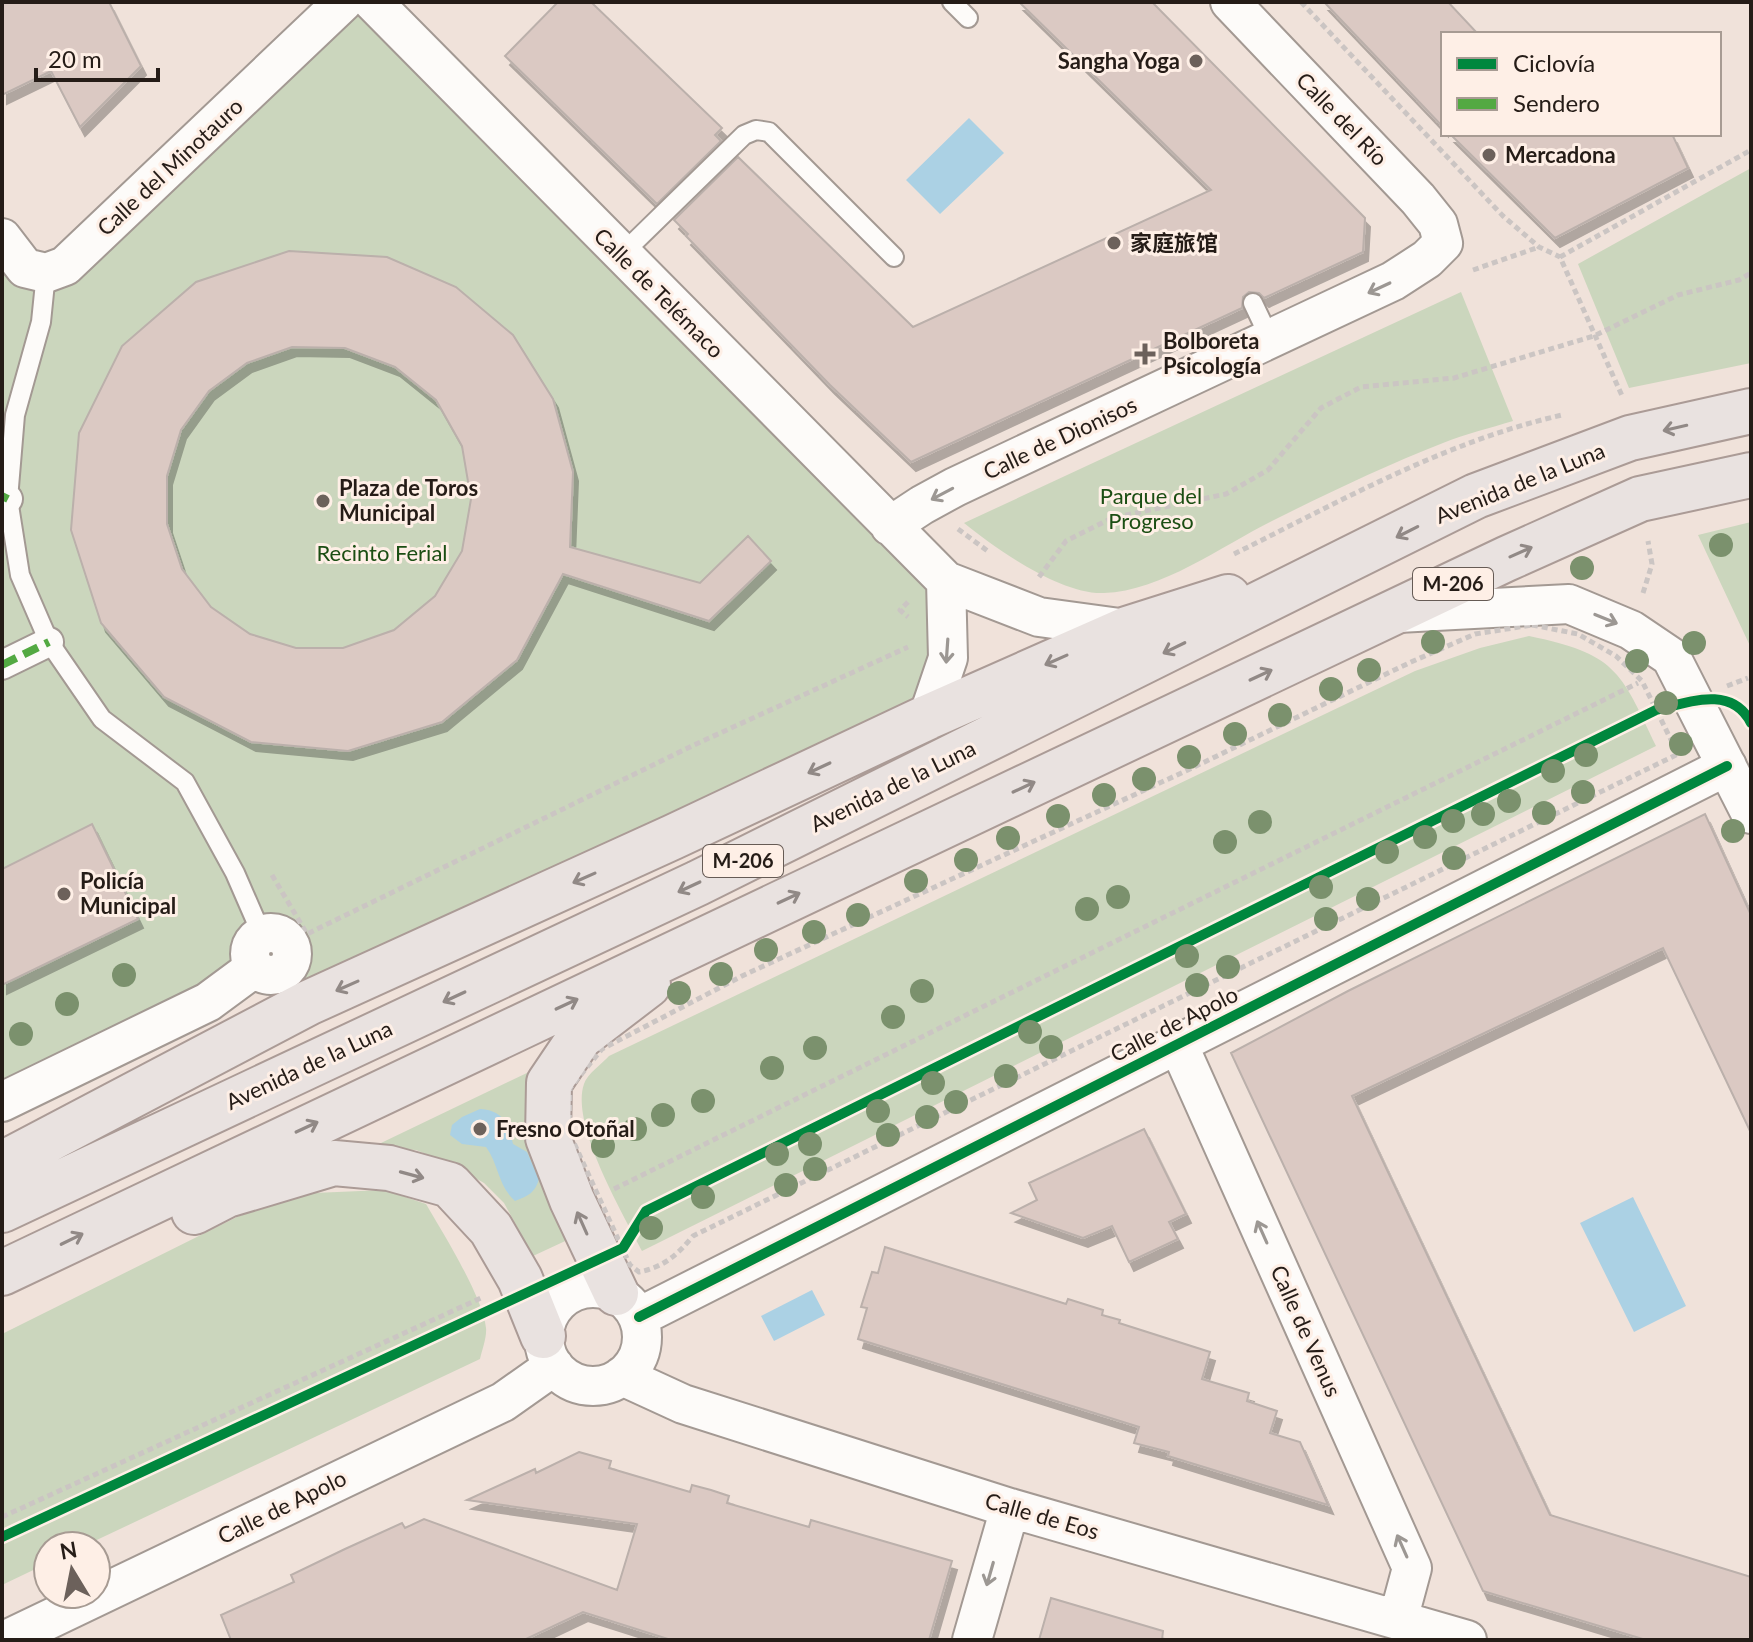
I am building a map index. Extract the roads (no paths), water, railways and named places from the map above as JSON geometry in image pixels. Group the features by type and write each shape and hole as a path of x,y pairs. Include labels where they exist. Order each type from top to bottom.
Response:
{"main road":[{"name":"Avenida de la Luna","path":"2,1210 698,883 1476,496 1630,438 1751,411"},
{"name":"M-206","path":"2,1273 718,932 1640,499 1751,475"},
{"path":"2,1164 277,969 673,837 928,717 1127,629 1364,554"},
{"path":"619,1279 548,1138 549,1083 580,1037 718,932"},
{"path":"2,1306 227,1195 334,1163 389,1168 450,1185 491,1229 520,1279 548,1351"}],"street":[{"name":"Calle del Minotauro","path":"56,269 343,2"},
{"name":"Calle de Telémaco","path":"373,2 943,577 1039,617 1127,629"},
{"name":"Calle del Río","path":"1231,2 1418,199 1438,224 1443,243"},
{"path":"2,238 25,268 56,269"},
{"name":"Calle de Dionisos","path":"890,526 955,487 1393,281 1427,259 1443,243"},
{"path":"928,717 948,658 943,577"},
{"path":"1391,614 1569,604 1631,630 1671,657 1751,814"},
{"path":"2,665 49,642"},
{"name":"Calle de Apolo","path":"619,1279 1178,1044 1727,766"},
{"path":"2,1102 277,969"},
{"name":"Calle de Venus","path":"1178,1044 1412,1568 1398,1620"},
{"path":"619,1279 643,1332 642,1347 634,1364 622,1376 602,1385 584,1385 567,1378 548,1351 549,1314 565,1296 619,1279"},
{"name":"Calle de Apolo","path":"6,1640 503,1402 548,1351"},
{"name":"Calle de Eos","path":"622,1376 683,1404 1010,1508 1448,1637"},
{"path":"972,1640 1010,1508"}],"lane":[{"path":"952,2 968,18"},
{"path":"621,255 744,135 756,130 769,132 894,257"},
{"path":"56,269 15,415 5,498 20,575 49,642 102,719 185,782 235,873 277,969"},
{"path":"1253,303 1270,339"}],"water":[{"path":"969,118 1004,153 940,214 906,180"},
{"path":"480,1109 494,1112 503,1119 513,1144 527,1152 539,1179 533,1191 515,1201 502,1182 486,1147 462,1144 450,1135 452,1125"},
{"path":"1633,1197 1686,1306 1634,1332 1580,1223"},
{"path":"812,1290 825,1315 774,1341 761,1316"}],"place":[{"name":"Sangha Yoga","path":"1196,61"},
{"name":"Mercadona","path":"1489,155"},
{"name":"家庭旅馆","path":"1114,243"},
{"name":"Bolboreta Psicología","path":"1145,354"},
{"name":"Plaza de Toros Municipal","path":"323,501"},
{"name":"Policía Municipal","path":"64,894"},
{"name":"Fresno Otoñal","path":"480,1129"}],"park label":[{"name":"Parque del Progreso","path":"1151,508"},
{"name":"Recinto Ferial","path":"382,553"}]}
